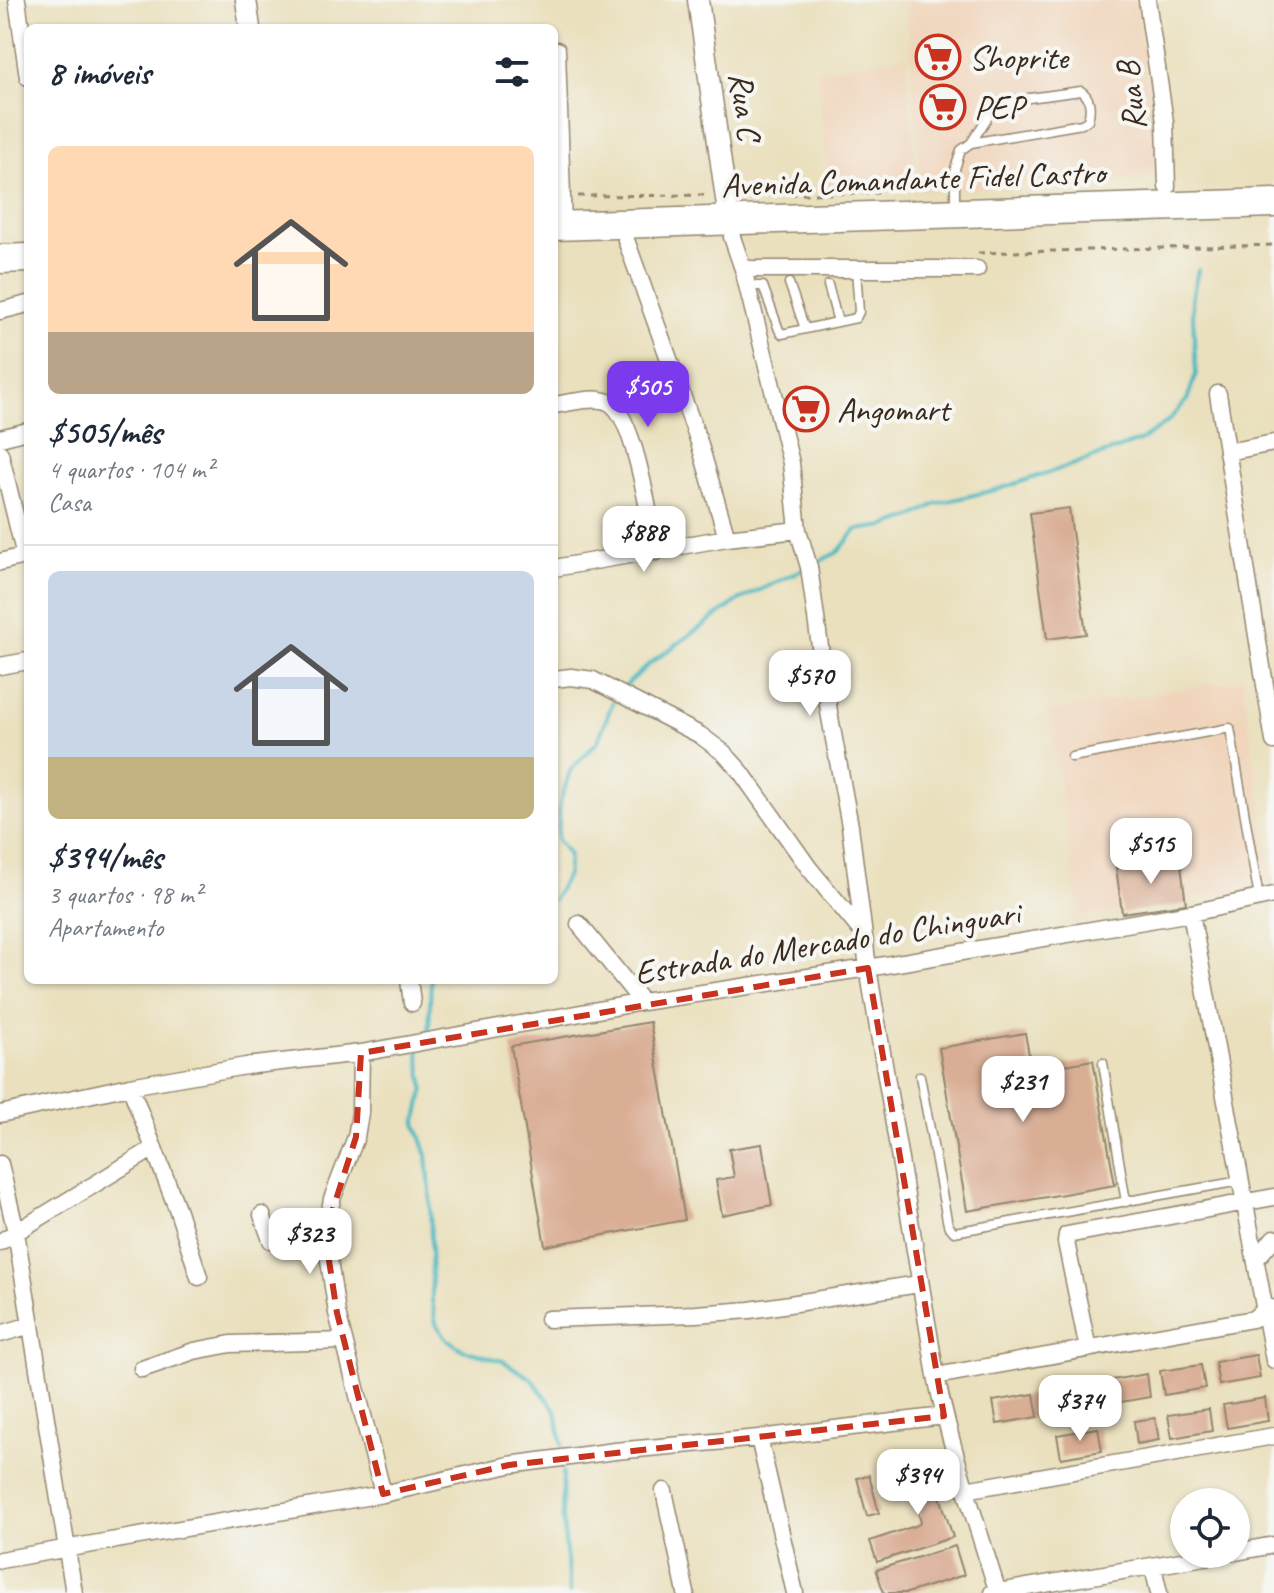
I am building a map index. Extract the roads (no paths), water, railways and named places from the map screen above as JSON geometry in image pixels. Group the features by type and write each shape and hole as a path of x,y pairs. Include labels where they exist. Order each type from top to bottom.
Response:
{"highway":[{"name":"Avenida Comandante Fidel Castro","path":"558,232 729,217 1274,203"},
{"name":"Avenida Comandante Fidel Castro","path":"558,232 626,240 729,217 1274,222"},
{"path":"0,239 24,238"},
{"path":"0,259 24,258"}],"street":[{"path":"17,0 24,49"},
{"path":"246,0 249,24"},
{"name":"Rua C","path":"698,0 729,217"},
{"name":"Rua B","path":"1147,0 1165,122 1167,187"},
{"path":"558,79 562,196 558,225"},
{"path":"729,217 791,463 798,530 809,567 829,712 850,826 868,968 936,1376 944,1416 996,1593 1170,1564"},
{"path":"626,240 699,442 727,538"},
{"path":"743,269 856,269 976,261"},
{"path":"0,311 24,305"},
{"path":"1218,394 1274,741"},
{"path":"558,405 601,400 618,410 636,453 656,552"},
{"path":"0,438 24,432"},
{"path":"1227,452 1274,443"},
{"path":"0,453 24,545"},
{"path":"558,567 727,538 798,530"},
{"path":"0,562 24,557"},
{"path":"0,666 24,662"},
{"path":"558,679 593,680 700,735 724,753 809,868 863,933"},
{"name":"Estrada do Mercado do Chinguari","path":"0,1114 130,1086 246,1066 361,1053 642,1002 868,968 1191,913 1267,896"},
{"path":"1191,913 1274,1360"},
{"path":"579,924 642,1002"},
{"path":"410,984 412,1003"},
{"path":"361,1053 360,1113 356,1137 332,1199 325,1234 344,1341 383,1494"},
{"path":"130,1086 199,1277"},
{"path":"0,1242 154,1148"},
{"path":"0,1164 16,1232 74,1593"},
{"path":"1088,1349 1067,1235 1274,1197"},
{"path":"262,1215 271,1240 325,1234"},
{"path":"1257,1258 1274,1238"},
{"path":"548,1319 750,1310 919,1284"},
{"path":"936,1376 1267,1317"},
{"path":"0,1334 31,1325"},
{"path":"142,1369 194,1351 231,1344 344,1341"},
{"path":"0,1560 383,1494 509,1465 944,1416"},
{"path":"965,1490 1274,1436"},
{"path":"759,1438 795,1593"},
{"path":"664,1491 686,1593"},
{"path":"1250,1549 1274,1545"},
{"path":"1153,1567 1159,1593"}],"lane":[{"path":"955,212 955,169 959,153 971,143 995,106 1000,102 1081,91 1088,98 1090,113 1088,120 1082,124 971,143"},
{"path":"748,286 766,288 782,334 856,318 859,312 856,269"},
{"path":"789,283 805,329"},
{"path":"828,285 838,322"},
{"path":"1072,757 1230,728 1267,896"},
{"path":"1103,1063 1126,1202"},
{"path":"920,1076 950,1230 958,1233 1241,1181"}],"waterway":[{"path":"814,564 838,552 856,530 885,526 912,517 936,504 999,489 1072,465 1142,440 1166,423 1187,400 1196,374 1192,299 1198,270"},
{"path":"621,690 649,664 739,600 806,568"},
{"path":"558,840 560,803 570,771 598,741 615,696"},
{"path":"558,840 569,855 567,875 558,892"},
{"path":"426,1035 429,1030 431,984"},
{"path":"420,1046 424,1088 416,1124 427,1155 432,1301 436,1324 447,1339 463,1350 503,1361 532,1379 556,1411 562,1445"},
{"path":"563,1472 562,1511 570,1593"}],"place":[{"name":"Shoprite","path":"938,57"},
{"name":"PEP","path":"943,107"},
{"name":"Angomart","path":"806,409"}]}
